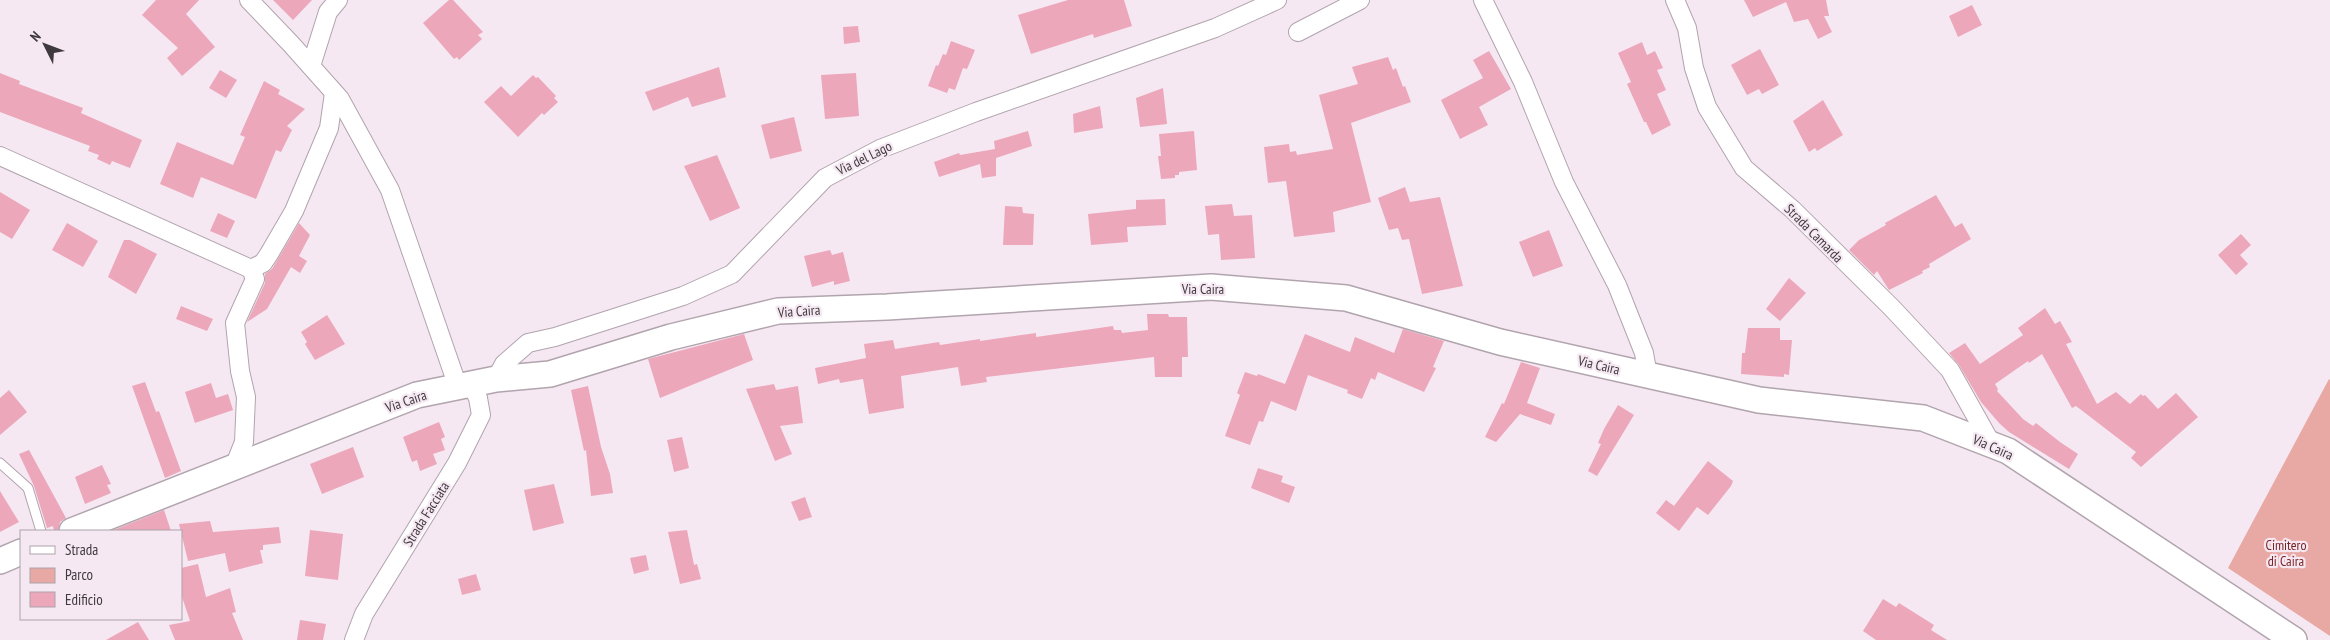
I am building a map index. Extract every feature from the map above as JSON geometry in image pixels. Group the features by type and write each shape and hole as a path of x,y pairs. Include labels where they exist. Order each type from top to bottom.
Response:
{"street":[{"name":"Strada Facciata","path":"249,0 340,99 390,190 465,386 478,398 481,415 457,462 364,614 354,640"},
{"path":"311,66 328,12 338,0"},
{"name":"Via del Lago","path":"496,379 504,364 528,343 555,337 683,296 732,274 825,178 880,149 976,112 1215,28 1277,0"},
{"path":"1298,32 1360,0"},
{"path":"1483,0 1523,82 1564,182 1617,285 1644,353 1648,376"},
{"name":"Strada Camarda","path":"1675,0 1686,28 1694,68 1707,108 1744,168 1792,209 1892,308 1950,370 1992,445"},
{"path":"251,269 262,263 269,254 294,211 329,128 334,93"},
{"path":"0,156 251,269 255,279 235,323 240,370 246,397 244,442 234,467"},
{"name":"Via Caira","path":"75,530 417,396 496,379 550,374 671,337 778,311 887,307 1210,287 1346,298 1500,342 1759,400 1923,418 2008,451 2294,640"},
{"path":"0,561 20,552"}],"lane":[{"path":"0,462 28,488 41,530"}],"green space":[{"name":"Cimitero di Caira","path":"2330,380 2330,636 2228,568"}],"building":[{"path":"156,0 199,0 186,14 215,47 182,76 167,58 178,48 142,15"},
{"path":"273,0 312,0 293,20"},
{"path":"449,0 453,0 483,32 478,35 482,39 459,60 457,57 454,59 423,23"},
{"path":"1068,0 1124,0 1132,26 1094,38 1093,34 1031,54 1018,15"},
{"path":"1744,0 1826,0 1829,16 1824,16 1832,32 1818,39 1808,19 1794,22 1786,2 1753,17"},
{"path":"1972,5 1982,25 1958,37 1949,16"},
{"path":"858,26 860,42 844,44 843,27"},
{"path":"951,41 975,50 967,69 963,68 955,90 949,88 947,93 928,86 936,65 938,66 943,54 946,55"},
{"path":"1642,42 1647,55 1655,51 1663,68 1657,70 1666,90 1657,94 1671,125 1652,135 1627,84 1631,82 1618,53"},
{"path":"1760,49 1779,85 1762,94 1759,89 1747,95 1731,65"},
{"path":"1489,51 1511,89 1479,107 1488,125 1460,139 1441,100 1483,78 1473,60"},
{"path":"1388,57 1393,70 1396,68 1411,102 1351,123 1371,202 1333,212 1335,232 1294,237 1286,181 1268,183 1264,147 1289,144 1290,152 1296,151 1297,155 1333,149 1319,95 1358,84 1352,67"},
{"path":"719,67 726,97 692,107 688,97 653,111 645,92"},
{"path":"220,70 237,80 226,98 209,88"},
{"path":"0,73 20,81 19,84 83,108 81,113 142,140 130,168 112,161 110,165 97,159 99,155 88,151 90,146 0,112"},
{"path":"856,73 859,116 825,119 821,75"},
{"path":"533,75 536,78 538,77 556,96 554,98 558,102 544,115 542,113 518,137 484,102 501,86 511,96"},
{"path":"264,81 280,90 278,94 305,109 287,126 292,130 281,152 276,150 256,199 201,177 193,198 160,184 177,142 233,165 245,137 240,135"},
{"path":"1163,88 1167,124 1140,127 1136,98"},
{"path":"1823,100 1843,135 1817,151 1815,148 1809,152 1793,121"},
{"path":"1100,106 1103,128 1074,133 1073,114"},
{"path":"794,117 802,151 770,159 761,125"},
{"path":"1028,131 1032,146 996,158 996,176 982,178 980,164 939,177 934,162 959,153 960,155 995,149 994,141"},
{"path":"1194,131 1197,170 1179,172 1179,175 1175,175 1175,178 1161,179 1158,156 1161,156 1159,134"},
{"path":"717,155 740,208 710,221 684,166"},
{"path":"1405,187 1410,202 1440,197 1463,286 1422,294 1409,239 1402,240 1398,228 1389,230 1378,198"},
{"path":"0,192 30,210 12,239 0,232"},
{"path":"1936,195 1955,227 1962,223 1971,239 1929,264 1930,267 1922,271 1923,273 1889,290 1877,271 1874,275 1849,250 1859,240 1886,225 1885,223"},
{"path":"1165,199 1166,225 1127,227 1128,242 1091,245 1088,214 1136,209 1136,200"},
{"path":"1232,204 1234,216 1252,215 1255,258 1221,260 1219,234 1208,235 1205,206"},
{"path":"1005,206 1022,207 1023,213 1034,214 1033,245 1003,245"},
{"path":"218,213 235,221 227,238 210,231"},
{"path":"67,223 98,241 83,267 52,250"},
{"path":"299,223 310,235 299,256 307,261 300,273 291,267 267,309 247,322 265,283 265,274 272,269"},
{"path":"1549,230 1563,266 1533,277 1519,242"},
{"path":"2241,234 2251,245 2240,255 2248,264 2236,275 2218,255"},
{"path":"124,240 130,240 157,254 136,294 108,277"},
{"path":"830,250 832,255 843,252 850,281 834,285 834,281 812,287 804,256"},
{"path":"1789,278 1806,293 1780,321 1766,309"},
{"path":"181,306 213,319 207,331 176,319"},
{"path":"2045,308 2055,324 2060,321 2072,342 2066,344 2097,404 2116,392 2130,404 2141,394 2145,395 2158,409 2176,393 2198,417 2141,467 2131,458 2136,452 2076,406 2072,408 2042,354 2029,363 2028,361 1995,384 1998,389 1997,391 2023,419 2033,426 2036,423 2078,454 2069,469 2009,432 1981,402 1959,365 1949,353 1965,343 1980,364 2023,335 2018,328"},
{"path":"1147,314 1168,314 1169,317 1187,317 1188,357 1182,357 1182,377 1155,377 1154,357 986,377 987,382 961,386 958,367 901,376 904,408 869,414 863,379 840,383 839,379 818,384 815,368 866,358 864,344 893,340 895,349 939,342 940,345 1036,333 1036,337 1113,326 1114,330 1121,330 1122,333 1148,330"},
{"path":"327,315 345,344 315,360 305,344 307,342 301,332"},
{"path":"1748,328 1780,328 1780,340 1792,340 1789,375 1784,374 1784,377 1741,374 1742,353 1745,353"},
{"path":"1403,329 1444,341 1433,367 1436,368 1424,392 1378,372 1375,380 1371,378 1362,399 1347,393 1348,390 1308,375 1296,411 1271,401 1263,422 1259,421 1250,445 1225,436 1240,395 1237,393 1245,372 1257,376 1258,374 1285,384 1305,334 1350,352 1355,337 1394,353"},
{"path":"744,334 753,360 660,398 648,359"},
{"path":"1521,362 1540,368 1527,403 1555,414 1551,425 1520,414 1496,442 1485,437 1502,403 1504,404"},
{"path":"145,382 156,412 159,411 181,471 165,478 132,386"},
{"path":"211,383 216,398 228,394 233,410 195,423 185,392"},
{"path":"774,384 776,390 798,386 803,423 780,426 792,454 775,461 746,389"},
{"path":"588,386 613,493 591,496 586,450 584,451 571,390"},
{"path":"9,390 27,412 0,435 0,398"},
{"path":"1618,405 1634,415 1597,476 1588,471 1601,444 1598,443 1604,429"},
{"path":"439,422 445,437 441,439 445,450 433,454 437,464 420,471 417,460 412,462 403,437"},
{"path":"682,437 689,468 674,472 667,440"},
{"path":"353,447 364,477 322,494 310,464"},
{"path":"29,450 66,518 60,522 58,530 54,530 53,526 47,528 34,486 19,454"},
{"path":"1708,461 1733,481 1731,486 1708,515 1697,507 1679,531 1656,513 1666,500 1674,506"},
{"path":"102,465 111,484 107,485 111,493 85,504 75,477"},
{"path":"1258,468 1283,476 1281,482 1295,487 1289,503 1251,488"},
{"path":"554,484 564,523 533,531 524,490"},
{"path":"0,491 19,522 0,532"},
{"path":"805,497 812,517 799,521 791,502"},
{"path":"164,510 171,530 114,530"},
{"path":"210,521 213,532 279,527 281,543 263,545 263,550 260,550 263,563 229,572 225,553 188,561 179,524"},
{"path":"310,530 343,534 338,580 305,576"},
{"path":"687,530 694,565 697,564 701,579 680,584 668,532"},
{"path":"646,555 649,570 634,574 630,558"},
{"path":"198,564 206,597 230,588 236,612 232,613 243,640 175,640 169,625 190,621 182,597 182,568"},
{"path":"476,574 481,590 462,595 458,579"},
{"path":"1883,599 1896,607 1899,603 1934,625 1931,630 1947,640 1876,640 1863,631"},
{"path":"300,620 326,624 323,640 297,640"},
{"path":"138,622 149,640 106,640"}]}
